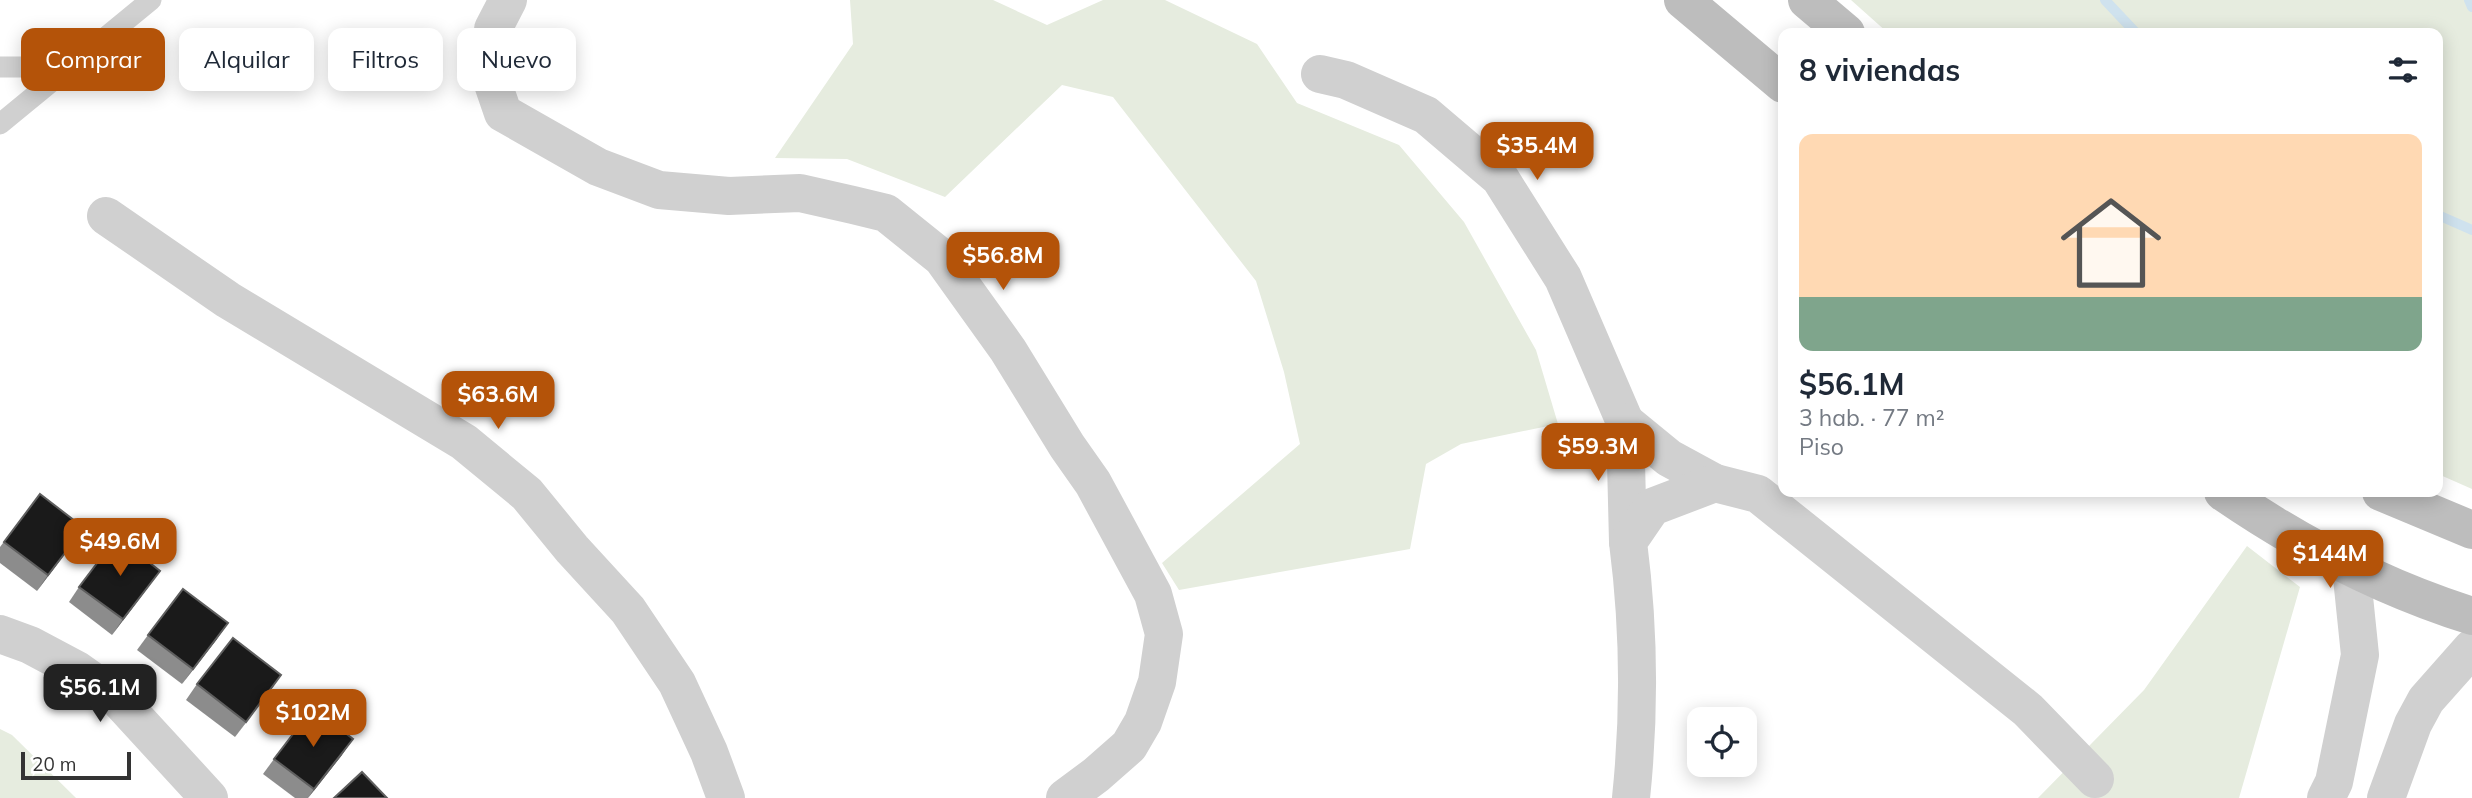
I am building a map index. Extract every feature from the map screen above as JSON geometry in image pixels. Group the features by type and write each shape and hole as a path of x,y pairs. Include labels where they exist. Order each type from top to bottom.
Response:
{"main road":[{"path":"1683,0 1778,78"},
{"path":"1807,0 1833,28"},
{"path":"2231,497 2351,568 2414,596 2472,616"},
{"path":"2393,497 2472,530"}],"street":[{"path":"508,0 493,29 492,81 503,113 598,167 659,190 729,196 800,193 886,213 942,258 1008,350 1067,446 1093,482 1153,594 1164,635 1157,682 1143,722 1129,746 1065,798"},
{"path":"1320,74 1346,80 1426,116 1500,178 1563,278 1625,422 1628,541 1635,593 1637,650 1637,717 1631,798"},
{"path":"106,216 228,300 464,442 527,494 572,549 628,610 677,683 709,752 726,798"},
{"path":"1625,422 1669,458 1715,483 1758,494 2028,710 2095,779"},
{"path":"1628,541 1652,507 1715,483"},
{"path":"2326,798 2334,782 2360,654 2351,568"},
{"path":"0,634 30,645 77,670 118,699 209,798"},
{"path":"2386,798 2413,724 2426,699 2472,648"}],"lane":[{"path":"118,28 151,0"},
{"path":"0,67 21,67"},
{"path":"0,124 41,91"}],"shaded area":[{"path":"850,0 993,0 1047,25 1103,0 1165,0 1257,44 1297,103 1399,145 1464,222 1536,350 1558,424 1461,444 1426,464 1410,549 1179,590 1162,563 1300,444 1284,372 1256,281 1113,97 1062,85 945,197 847,159 775,158 853,44"},
{"path":"1851,0 2472,0 2472,489 2443,476 2443,28 1882,28"},
{"path":"2247,546 2300,587 2239,798 2038,798 2144,690"},
{"path":"0,729 12,735 76,798 0,798"}],"building":[{"path":"40,494 84,528 48,575 4,542"},
{"path":"117,537 160,571 123,619 79,587"},
{"path":"183,589 228,623 193,669 148,635"},
{"path":"233,638 281,675 246,722 197,684"},
{"path":"313,708 353,739 314,789 274,759"},
{"path":"362,772 387,798 334,798"}],"waterway":[{"path":"2105,0 2131,28"},
{"path":"2469,0 2472,7"},
{"path":"2443,217 2472,230"}]}
